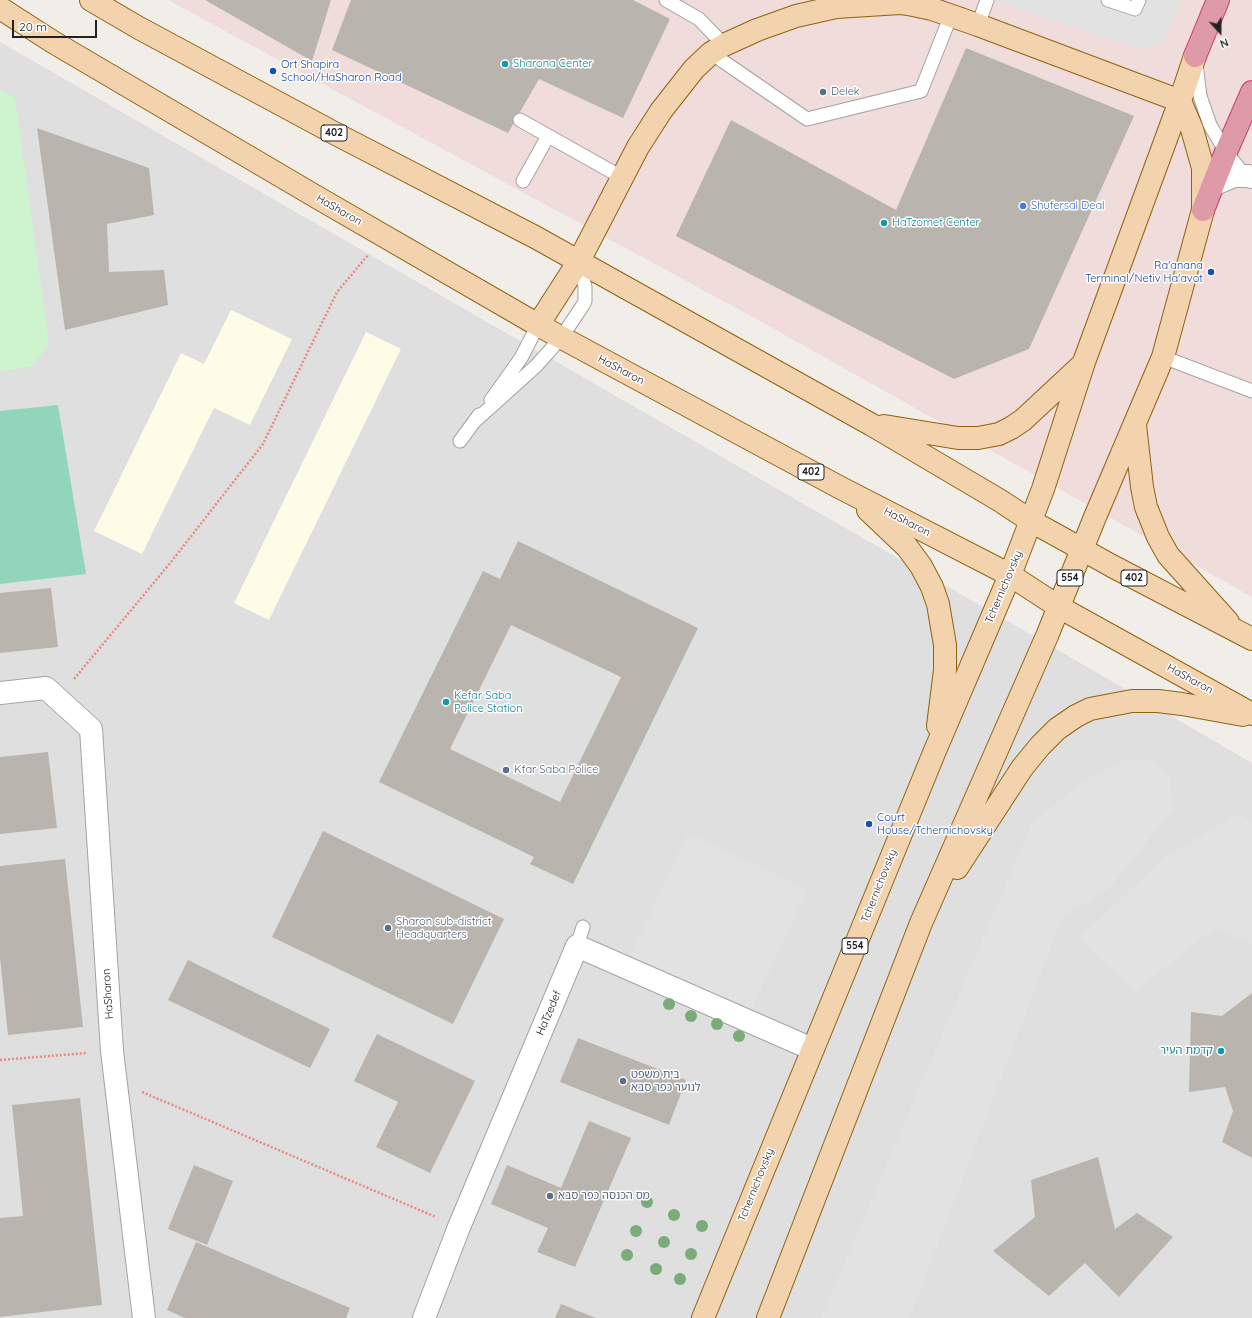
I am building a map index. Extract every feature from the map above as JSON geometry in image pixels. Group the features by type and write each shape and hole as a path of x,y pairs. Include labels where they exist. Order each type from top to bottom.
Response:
{"highway":[{"path":"1195,56 1218,0"},
{"path":"1203,210 1226,152 1252,96"}],"main road":[{"name":"402","path":"91,0 139,28 336,134 579,261 872,425 1000,500 1031,521 1245,636"},
{"path":"538,325 579,261 638,147 662,111 694,69 718,49 757,30 796,16 836,7 900,1 951,15 1180,101 1192,130 1203,168 1203,210 1163,357 1082,549"},
{"name":"HaSharon","path":"0,8 53,42 380,234 561,338 839,487 1010,575 1059,606 1252,715"},
{"name":"Tchernichovsky","path":"702,1318 934,754 1010,575 1046,481 1084,362 1180,101 1195,56"},
{"path":"872,425 958,438 978,438 999,434 1022,420 1084,362"},
{"path":"1135,423 1142,487 1146,507 1158,537 1168,554 1182,571 1245,636"},
{"path":"839,487 866,509 907,547 921,566 932,587 938,604 945,645 945,670 934,754"},
{"name":"554","path":"768,1318 921,923 1059,606 1082,549"},
{"path":"921,923 1022,768 1040,746 1057,729 1076,716 1090,709 1132,701 1158,701 1252,715"}],"street":[{"path":"1213,185 1234,176 1248,177"},
{"path":"0,693 52,693"},
{"name":"HaSharon","path":"52,693 91,729 112,1051 144,1318"},
{"name":"HaTzedef","path":"424,1318 459,1227 580,936 812,1049"}],"lane":[{"path":"666,0 699,19 718,49 807,119 921,91 951,15"},
{"path":"978,25 988,0"},
{"path":"1108,0 1135,9 1139,0"},
{"path":"1195,56 1200,96 1210,125 1226,152 1248,177"},
{"path":"520,120 623,178"},
{"path":"523,181 548,136"},
{"path":"475,421 536,366 561,338 585,301 585,287 579,261"},
{"path":"460,441 521,358 538,325"},
{"path":"1163,357 1252,391"}],"path":[{"path":"52,693 172,562 263,444 337,292 375,247 380,234"},
{"path":"0,1060 112,1051"},
{"path":"116,1080 459,1227"}],"shaded area":[{"path":"168,0 1252,0 1252,597 749,315"},
{"path":"991,0 1181,0 1166,39 1148,47 1139,49"},
{"path":"0,42 1252,763 1252,1318 0,1318"},
{"path":"231,310 292,339 250,425 214,408 142,554 94,531 181,353 204,364"},
{"path":"366,332 401,349 269,620 234,603"},
{"path":"1147,759 1170,776 1173,809 1109,889 1063,916 910,1318 821,1318 1031,825 1080,783 1120,761"},
{"path":"1238,814 1252,822 1252,945 1214,928 1135,992 1079,938 1166,856"},
{"path":"688,833 808,889 747,1020 625,966"}],"green space":[{"path":"0,90 15,98 49,343 33,366 0,371"},
{"path":"58,405 86,574 0,584 0,411"}],"building":[{"path":"205,0 331,0 312,61"},
{"name":"Sharona Center","path":"351,0 633,0 670,19 623,118 539,79 508,133 332,50"},
{"name":"HaTzomet Center","path":"966,48 1134,116 1029,349 954,379 676,236 731,120 896,210"},
{"path":"37,128 149,168 154,215 107,224 109,272 164,270 168,305 65,330"},
{"name":"Kefar Saba Police Station","path":"518,541 698,628 573,884 530,864 534,857 379,782 483,571 500,579","holes":["511,625 621,677 560,802 450,749"]},
{"path":"51,588 58,647 0,653 0,593"},
{"path":"48,752 57,828 0,834 0,757"},
{"name":"Sharon sub-district Headquarters","path":"323,831 504,919 453,1024 272,937"},
{"path":"65,859 83,1027 8,1035 0,958 0,866"},
{"path":"188,960 330,1029 310,1068 168,1000"},
{"name":"קדמת העיר","path":"1252,993 1252,1158 1222,1142 1233,1111 1225,1087 1189,1092 1191,1012 1222,1016"},
{"path":"377,1034 475,1081 430,1173 376,1147 398,1102 354,1081"},
{"name":"בית משפט לנוער כפר סבא","path":"578,1038 686,1080 669,1125 560,1082"},
{"path":"80,1098 102,1305 0,1317 0,1218 23,1216 12,1105"},
{"name":"מס הכנסה כפר סבא","path":"589,1121 631,1138 575,1267 537,1252 548,1228 491,1204 507,1165 561,1188"},
{"path":"1098,1157 1115,1229 1137,1213 1173,1237 1119,1297 1085,1263 1049,1296 993,1251 1035,1217 1031,1180"},
{"path":"194,1165 233,1181 207,1245 168,1229"},
{"path":"196,1242 350,1308 346,1318 185,1318 167,1310"},
{"path":"561,1304 596,1318 555,1318"}],"place":[{"name":"Sharona Center","path":"505,64"},
{"name":"Ort Shapira School/HaSharon Road","path":"273,71"},
{"name":"Delek","path":"823,92"},
{"name":"Shufersal Deal","path":"1023,206"},
{"name":"HaTzomet Center","path":"884,223"},
{"name":"Ra'anana Terminal/Netiv Ha'avot","path":"1211,272"},
{"name":"Kefar Saba Police Station","path":"446,702"},
{"name":"Kfar Saba Police","path":"506,770"},
{"name":"Court House/Tchernichovsky","path":"869,824"},
{"name":"Sharon sub-district Headquarters","path":"388,928"},
{"name":"קדמת העיר","path":"1221,1051"},
{"name":"בית משפט לנוער כפר סבא","path":"623,1081"},
{"name":"מס הכנסה כפר סבא","path":"550,1196"}]}
